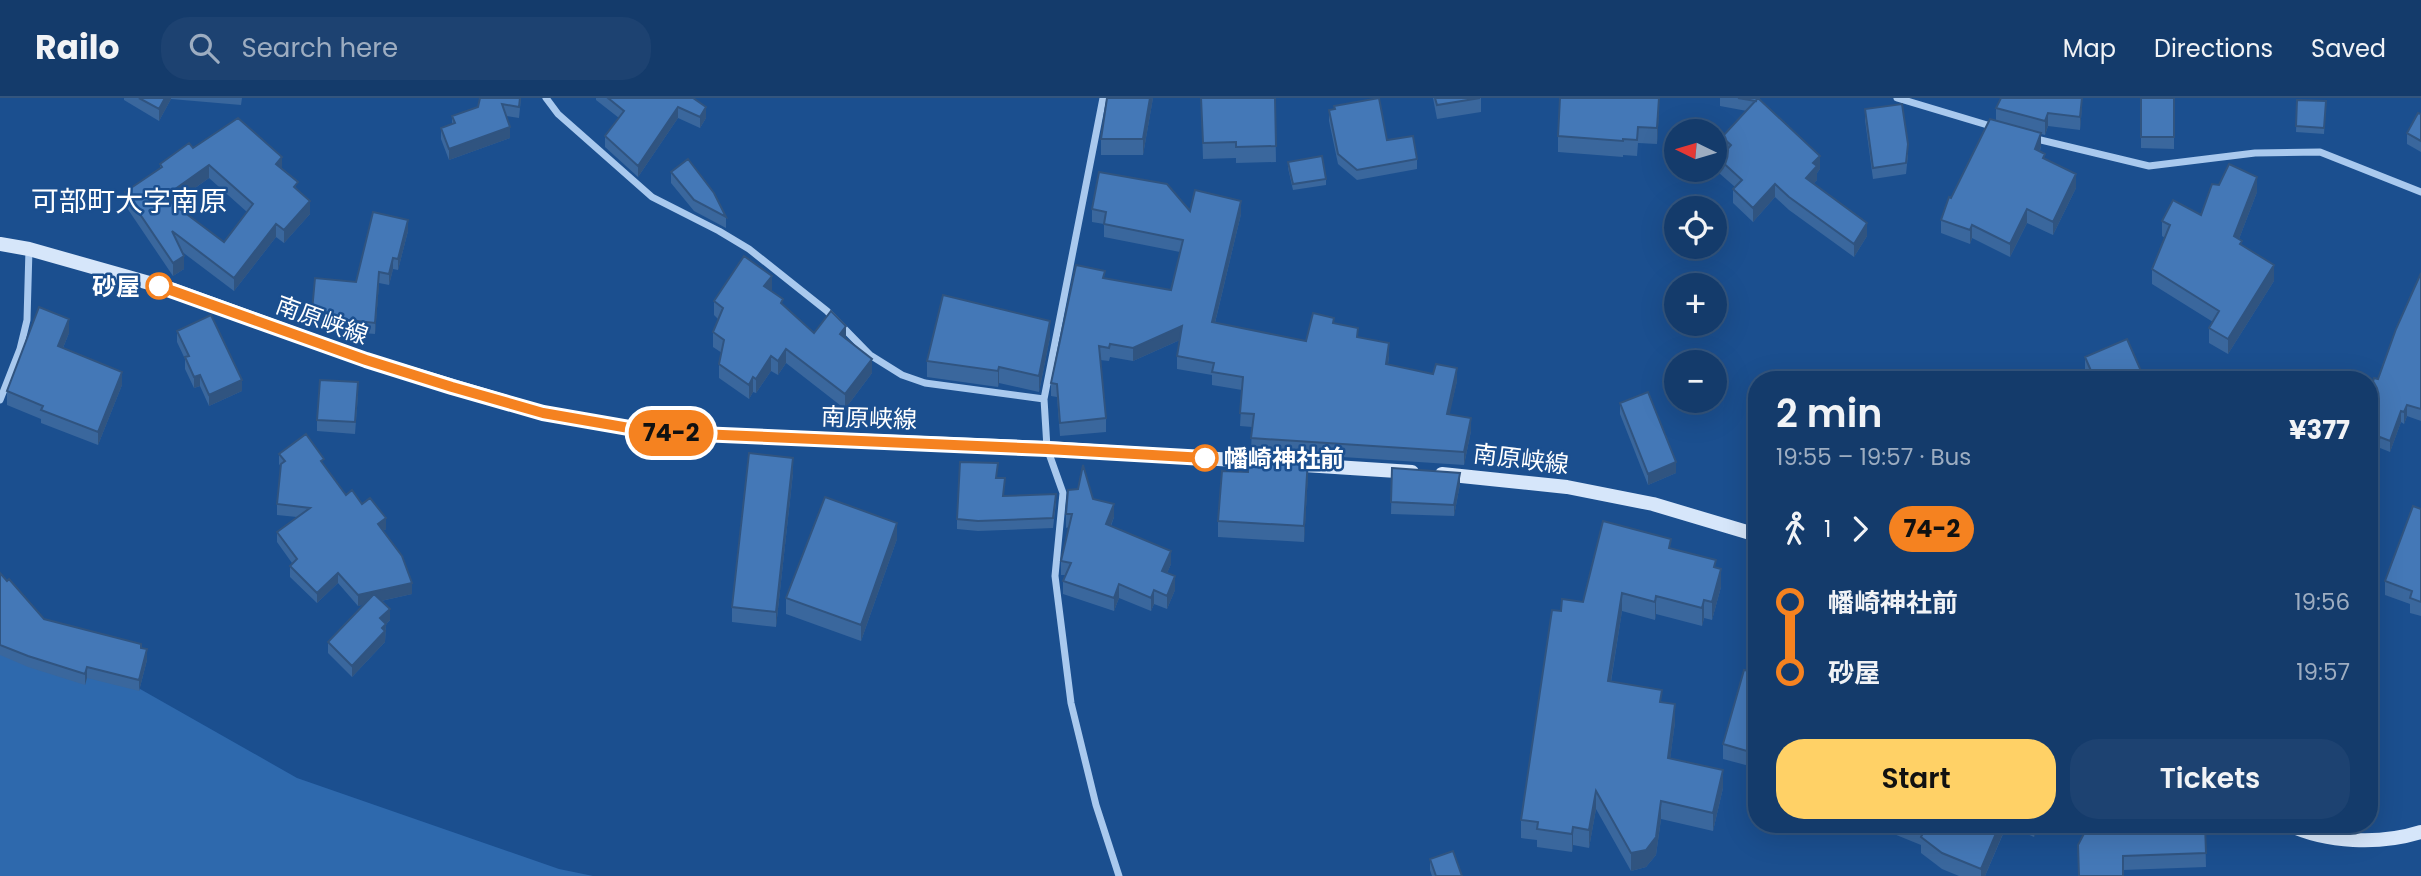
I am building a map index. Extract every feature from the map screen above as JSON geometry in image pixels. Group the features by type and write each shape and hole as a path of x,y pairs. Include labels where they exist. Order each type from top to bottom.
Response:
{"main road":[{"name":"南原峡線","path":"0,244 29,249 174,290 366,360 543,413 652,432 1047,449 1471,475 1567,488 1653,504 1748,532"},
{"path":"2317,833 2350,841 2401,838 2421,832"}],"street":[{"path":"546,98 558,114 652,197 749,249 835,317 870,355 902,374 925,383 1045,399"},
{"path":"1103,98 1045,399 1047,449 1063,492 1055,576 1071,703 1096,805 1119,876"},
{"path":"1897,98 2003,130"},
{"path":"2029,138 2149,166 2255,153 2320,152 2421,192"},
{"path":"0,400 20,349 27,320 29,249"}],"shaded area":[{"path":"0,619 59,643 297,778 559,869 593,876 0,876"}],"building":[{"path":"139,98 165,98 159,109"},
{"path":"480,98 520,98 519,107 502,104 510,127 449,149 441,128 455,123 452,116 478,107"},
{"path":"608,98 693,98 706,107 700,117 678,107 638,166 605,136 624,111"},
{"path":"1107,98 1150,98 1143,139 1101,139"},
{"path":"1201,98 1275,98 1276,146 1236,147 1236,142 1203,143"},
{"path":"1379,98 1387,140 1413,136 1417,159 1357,170 1338,154 1329,110 1335,109 1334,106"},
{"path":"1435,98 1480,98 1437,105"},
{"path":"1560,98 1659,98 1657,128 1638,127 1637,140 1558,136"},
{"path":"1758,98 1820,156 1813,163 1817,166 1806,178 1867,223 1854,244 1775,184 1753,208 1733,189 1742,180 1727,166 1727,150 1731,145 1727,141 1727,132"},
{"path":"2001,98 2082,98 2080,117 2048,113 2045,121 1996,108"},
{"path":"2141,98 2174,98 2174,137 2141,137"},
{"path":"2297,100 2326,101 2324,128 2296,126"},
{"path":"1902,104 1908,144 1906,163 1873,168 1865,109"},
{"path":"2418,113 2421,114 2421,141 2407,133"},
{"path":"238,118 282,157 276,164 298,182 294,187 310,201 284,230 276,224 234,278 172,231 184,256 173,263 125,192 162,167 160,164 189,143 193,148","holes":["209,165 253,204 224,242 164,197"]},
{"path":"1990,119 2041,133 2035,149 2045,154 2043,158 2076,174 2053,222 2027,209 2010,244 1972,225 1970,230 1941,220 1949,197 1951,198"},
{"path":"1322,156 1326,179 1293,184 1288,162"},
{"path":"688,159 714,193 726,217 694,200 671,172"},
{"path":"2229,164 2257,177 2234,236 2242,241 2240,244 2274,265 2228,339 2209,328 2219,311 2152,269 2170,225 2162,221 2173,200 2201,215 2212,184 2219,185"},
{"path":"1099,172 1167,184 1190,211 1195,190 1241,201 1212,322 1306,341 1313,313 1334,318 1333,323 1358,328 1357,337 1389,343 1386,364 1433,374 1436,364 1457,368 1447,414 1471,418 1464,452 1251,438 1254,414 1240,413 1243,377 1212,372 1214,363 1177,356 1182,326 1133,348 1110,344 1109,348 1099,346 1106,418 1060,423 1057,384 1051,383 1076,265 1105,271 1103,278 1171,290 1183,240 1104,224 1106,212 1092,209"},
{"path":"373,212 408,220 398,259 393,258 389,274 379,272 375,323 331,318 332,313 312,311 315,278 356,282"},
{"path":"744,256 772,276 764,286 783,299 781,303 814,333 831,311 846,326 840,334 872,359 845,394 786,349 778,361 771,356 749,385 719,364 724,340 713,332 723,308 714,301"},
{"path":"2421,273 2421,409 2407,405 2404,412 2401,411 2390,441 2380,437 2378,442 2378,379 2396,329"},
{"path":"943,295 1050,321 1039,376 999,367 998,371 927,361"},
{"path":"39,307 69,319 58,346 122,372 98,432 41,410 43,406 7,391"},
{"path":"211,315 242,380 209,395 200,375 194,377 185,357 189,356 177,331"},
{"path":"2127,339 2141,371 2091,371 2085,357"},
{"path":"320,380 358,382 355,422 317,420"},
{"path":"1648,392 1676,462 1648,474 1620,403"},
{"path":"306,434 324,459 321,461 346,495 352,490 362,504 370,498 386,518 378,524 402,556 412,583 358,595 338,573 317,593 290,566 297,559 277,532 310,508 277,504 281,464 285,461 279,454"},
{"path":"749,453 793,458 776,612 732,607"},
{"path":"1249,455 1308,458 1304,526 1218,521 1222,471 1248,472"},
{"path":"960,462 998,463 996,478 1005,478 1003,496 1056,494 1053,518 978,521 957,519"},
{"path":"1083,465 1093,499 1114,504 1106,524 1171,551 1162,571 1175,576 1167,596 1154,590 1151,598 1119,584 1114,598 1063,581 1071,563 1061,561 1072,514 1066,514 1068,490 1078,489"},
{"path":"1392,468 1460,473 1454,505 1391,502"},
{"path":"825,497 897,523 861,625 786,598"},
{"path":"2413,506 2421,509 2421,602 2410,598 2412,591 2385,581"},
{"path":"1603,521 1671,539 1669,548 1716,560 1714,567 1721,569 1712,602 1704,600 1702,608 1656,596 1655,602 1622,593 1608,681 1662,690 1660,702 1675,704 1668,758 1723,770 1713,813 1661,801 1656,837 1646,850 1631,853 1596,791 1589,830 1573,827 1572,834 1537,829 1538,822 1521,820 1552,610 1561,611 1562,599 1583,602"},
{"path":"0,573 7,581 9,579 44,619 141,644 141,648 147,649 139,680 87,667 85,674 0,645"},
{"path":"374,594 390,609 380,618 386,624 382,628 385,631 352,666 328,642"},
{"path":"1744,670 1748,671 1748,751 1723,744"},
{"path":"1923,833 1996,833 1981,869 1942,853 1921,837"},
{"path":"2084,833 2205,833 2206,853 2123,856 2123,876 2079,876 2078,845"},
{"path":"1453,851 1462,876 1436,876 1430,859"}],"bus line":[{"name":"74-2","path":"159,286 366,360 452,387 543,413 652,432 1205,458"}],"place":[{"name":"砂屋","path":"159,286"},
{"name":"幡崎神社前","path":"1205,458"}],"district":[{"name":"可部町大字南原","path":"129,201"}]}
